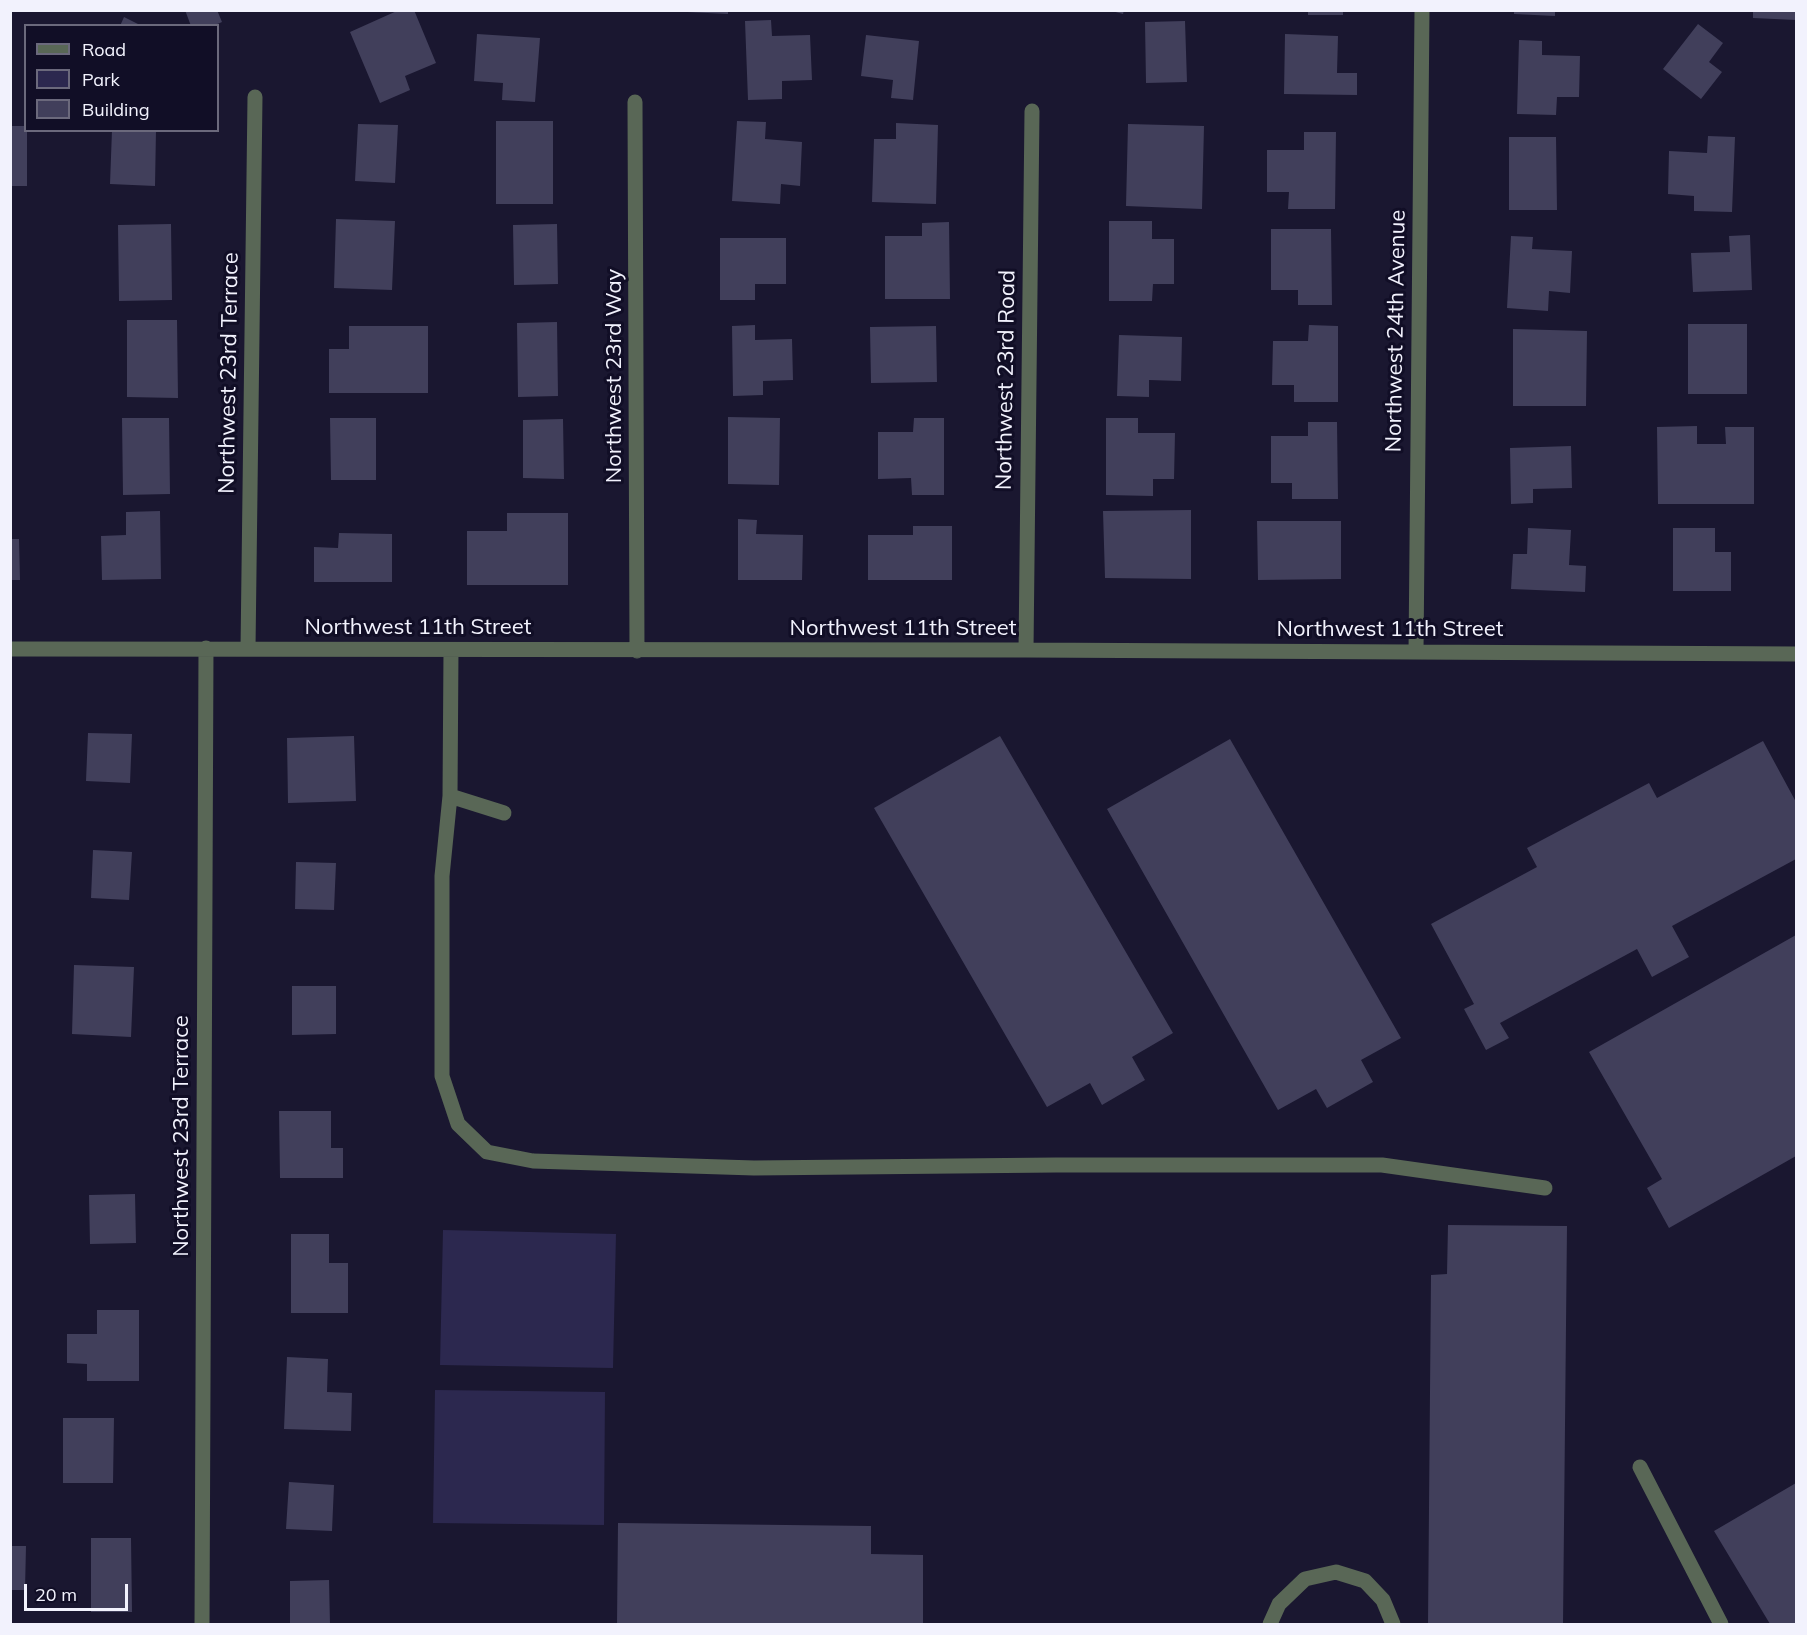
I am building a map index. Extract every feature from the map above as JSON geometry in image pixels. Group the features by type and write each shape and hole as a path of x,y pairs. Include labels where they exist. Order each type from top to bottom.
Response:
{"street":[{"name":"Northwest 24th Avenue","path":"1416,652 1422,10"},
{"name":"Northwest 23rd Terrace","path":"248,649 255,97"},
{"name":"Northwest 23rd Way","path":"636,102 637,651"},
{"name":"Northwest 23rd Road","path":"1026,650 1032,111"},
{"name":"Northwest 23rd Terrace","path":"202,1624 206,648"},
{"name":"Northwest 11th Street","path":"10,649 1026,650 1797,654"},
{"path":"451,650 450,796 442,876 442,1076 458,1124 487,1152 534,1161 754,1168 1382,1165 1545,1188"},
{"path":"450,796 504,813"},
{"path":"1640,1467 1721,1624"},
{"path":"1270,1624 1279,1604 1305,1579 1336,1572 1365,1581 1383,1600 1394,1624"}],"green space":[{"path":"443,1230 616,1234 613,1368 440,1365"},
{"path":"435,1390 605,1392 604,1525 433,1523"}],"building":[{"path":"185,10 217,10 222,22 218,24 190,24"},
{"path":"399,10 414,10 436,63 405,76 410,90 380,103 350,32"},
{"path":"687,10 728,10 728,14 687,12"},
{"path":"1108,10 1124,10 1123,14"},
{"path":"1308,10 1343,10 1343,15 1308,15"},
{"path":"1514,10 1555,10 1555,16 1514,14"},
{"path":"1753,10 1796,10 1796,20 1753,18"},
{"path":"124,17 138,24 121,24"},
{"path":"771,20 772,36 810,35 812,80 782,81 782,99 748,100 745,21"},
{"path":"1185,21 1187,82 1146,83 1145,22"},
{"path":"1698,24 1723,43 1709,62 1722,72 1701,99 1663,69"},
{"path":"477,34 540,38 535,102 502,100 503,83 474,81"},
{"path":"1285,34 1338,36 1337,73 1357,73 1357,95 1284,94"},
{"path":"866,35 919,41 913,100 891,98 893,80 861,76"},
{"path":"1519,40 1542,41 1542,55 1580,56 1579,97 1557,97 1556,115 1517,114"},
{"path":"496,121 553,121 553,204 496,204"},
{"path":"737,121 766,122 765,139 802,142 800,186 781,184 780,204 732,201"},
{"path":"896,123 938,125 936,204 872,202 874,139 896,139"},
{"path":"358,124 398,125 395,183 355,181"},
{"path":"1128,124 1204,126 1202,209 1126,206"},
{"path":"10,126 24,126 24,132 27,132 27,186 10,186"},
{"path":"112,132 156,132 155,186 110,184"},
{"path":"1304,132 1336,132 1335,209 1288,209 1289,192 1267,192 1267,150 1304,150"},
{"path":"1708,136 1735,137 1732,212 1694,211 1694,196 1668,194 1669,151 1707,153"},
{"path":"1509,137 1556,137 1557,210 1509,210"},
{"path":"336,219 395,221 392,290 334,288"},
{"path":"1109,221 1152,221 1152,239 1174,239 1174,284 1153,284 1152,301 1109,301"},
{"path":"949,222 950,299 885,299 885,236 922,236 922,223"},
{"path":"171,224 172,300 119,301 118,225"},
{"path":"557,224 558,284 514,285 513,225"},
{"path":"1271,229 1331,229 1332,305 1298,305 1298,290 1271,290"},
{"path":"1750,235 1752,290 1693,292 1691,253 1730,252 1729,236"},
{"path":"1511,236 1533,237 1532,249 1572,251 1570,293 1549,291 1548,311 1507,308"},
{"path":"720,238 786,238 786,284 755,284 755,300 720,300"},
{"path":"127,320 177,320 178,398 127,397"},
{"path":"557,322 558,396 518,397 517,323"},
{"path":"1688,324 1747,324 1747,394 1688,394"},
{"path":"755,325 755,340 792,339 793,380 763,381 763,395 733,396 732,326"},
{"path":"1309,325 1338,326 1338,402 1294,402 1294,385 1272,385 1273,341 1308,341"},
{"path":"349,326 428,326 428,393 329,393 329,349 349,349"},
{"path":"936,326 937,382 871,383 870,327"},
{"path":"1513,329 1587,331 1586,406 1513,406"},
{"path":"1119,335 1182,337 1181,381 1149,380 1149,397 1117,396"},
{"path":"728,417 780,418 779,485 728,484"},
{"path":"122,418 169,418 170,494 123,495"},
{"path":"330,418 376,418 376,480 331,480"},
{"path":"914,418 944,418 944,495 912,495 911,478 878,479 878,432 913,432"},
{"path":"1106,418 1138,418 1138,433 1175,433 1174,479 1153,479 1153,496 1106,495"},
{"path":"563,419 564,479 523,478 523,420"},
{"path":"1308,422 1337,422 1338,499 1292,499 1292,483 1271,483 1271,436 1308,436"},
{"path":"1697,426 1697,444 1726,444 1725,427 1754,427 1754,504 1658,504 1657,427"},
{"path":"1571,446 1572,488 1533,489 1533,503 1511,504 1510,448"},
{"path":"1191,510 1191,579 1105,578 1103,511"},
{"path":"160,511 161,579 102,580 101,536 126,535 126,512"},
{"path":"507,513 568,513 568,585 467,585 467,531 507,531"},
{"path":"738,519 757,520 756,534 803,535 802,580 738,580"},
{"path":"1257,521 1341,521 1341,579 1258,580"},
{"path":"913,526 952,526 952,580 868,580 868,535 913,535"},
{"path":"1528,528 1571,530 1569,565 1586,566 1585,592 1511,589 1513,554 1527,554"},
{"path":"1673,528 1715,528 1715,552 1731,552 1731,591 1673,591"},
{"path":"339,533 392,534 392,582 314,582 314,547 338,548"},
{"path":"10,539 19,539 20,580 10,580"},
{"path":"88,733 132,734 130,783 86,781"},
{"path":"354,736 356,801 288,803 287,738"},
{"path":"1000,736 1173,1033 1132,1057 1145,1080 1102,1105 1090,1083 1047,1107 874,808"},
{"path":"1230,739 1401,1038 1361,1060 1373,1082 1327,1108 1316,1089 1278,1110 1107,809"},
{"path":"1763,741 1796,802 1796,859 1672,926 1689,957 1652,977 1637,949 1500,1023 1509,1038 1486,1050 1464,1009 1474,1004 1431,924 1537,867 1527,848 1649,783 1657,798"},
{"path":"93,850 132,852 129,900 91,898"},
{"path":"296,862 336,863 334,910 295,909"},
{"path":"1796,935 1796,1156 1669,1228 1647,1188 1662,1179 1589,1052"},
{"path":"74,965 134,967 131,1037 72,1034"},
{"path":"292,986 336,986 336,1034 292,1035"},
{"path":"279,1111 331,1111 331,1148 343,1148 343,1178 280,1178"},
{"path":"135,1194 136,1243 90,1244 89,1195"},
{"path":"1448,1225 1567,1226 1563,1624 1428,1624 1431,1275 1447,1274"},
{"path":"291,1234 329,1234 329,1263 348,1263 348,1313 291,1313"},
{"path":"97,1310 139,1310 139,1381 87,1381 87,1364 67,1363 67,1334 97,1334"},
{"path":"287,1357 328,1359 327,1392 352,1393 351,1431 284,1429"},
{"path":"63,1418 114,1418 113,1483 63,1483"},
{"path":"289,1482 334,1485 332,1531 286,1529"},
{"path":"1796,1483 1796,1624 1770,1624 1714,1531"},
{"path":"618,1523 871,1526 871,1554 923,1555 923,1624 617,1624"},
{"path":"91,1538 131,1538 132,1612 91,1612"},
{"path":"10,1546 26,1546 25,1590 10,1590"},
{"path":"329,1580 330,1624 290,1624 290,1581"}]}
